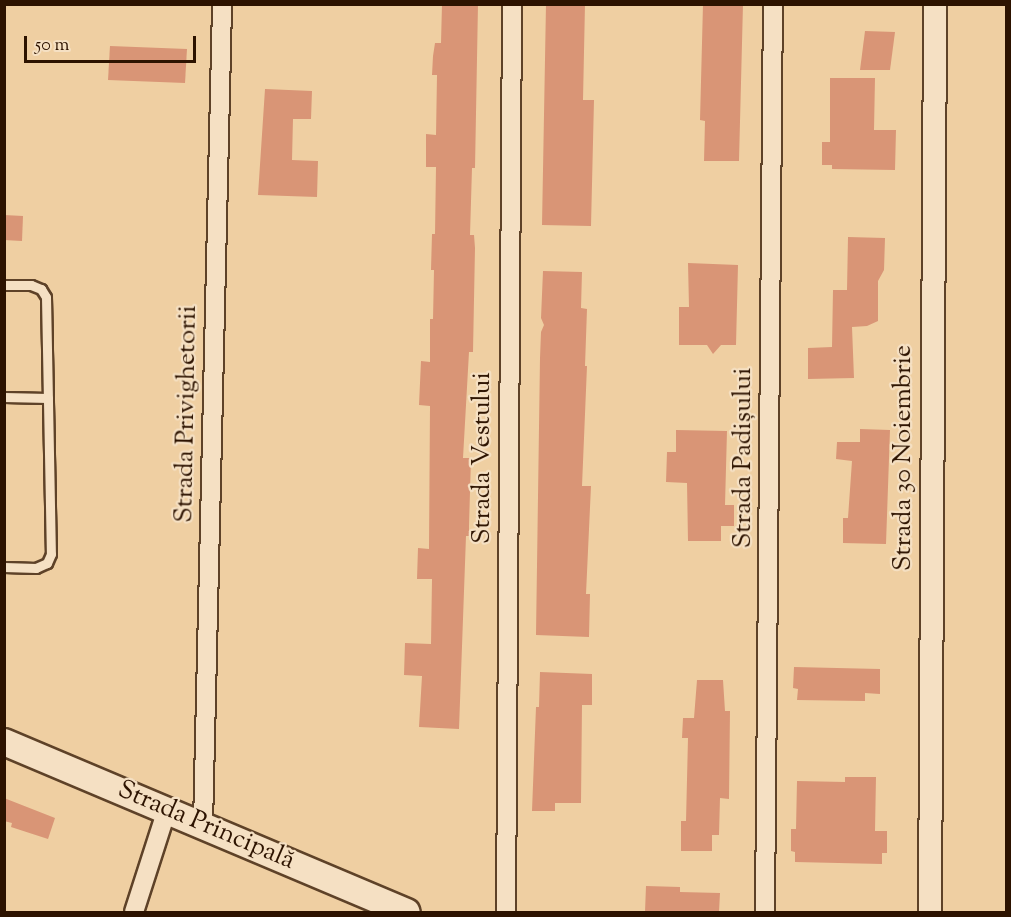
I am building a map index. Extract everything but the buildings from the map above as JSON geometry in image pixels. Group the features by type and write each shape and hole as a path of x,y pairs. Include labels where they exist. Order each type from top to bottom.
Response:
{"main road":[{"name":"Strada Principală","path":"4,742 407,912"}],"street":[{"name":"Strada Privighetorii","path":"203,825 222,4"},
{"name":"Strada Vestului","path":"506,912 512,4"},
{"name":"Strada Padișului","path":"765,912 773,4"},
{"name":"Strada 30 Noiembrie","path":"930,912 935,4"},
{"path":"134,912 167,809"}],"lane":[{"path":"4,285 31,285 41,289 46,297 51,554 47,563 36,568 4,567"},
{"path":"4,397 48,398"}]}
